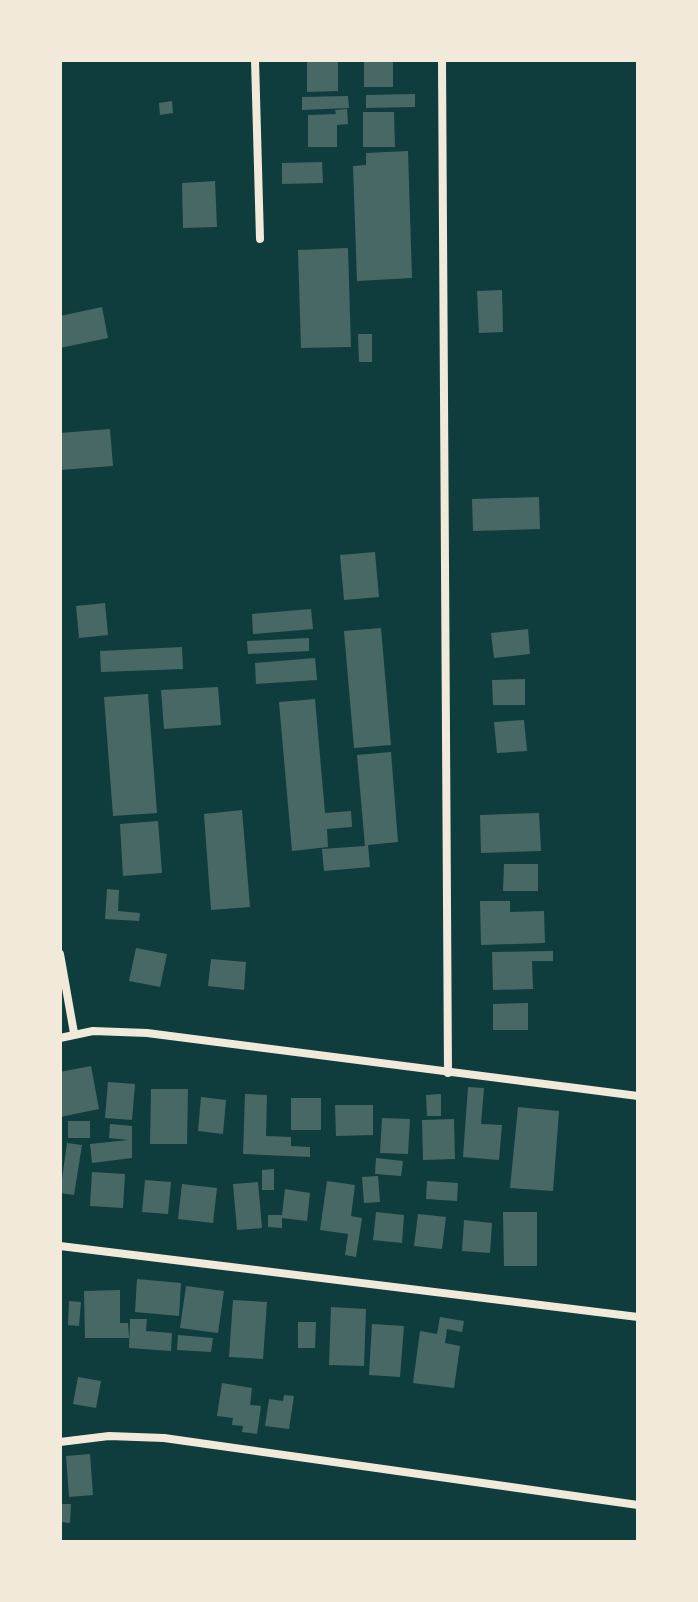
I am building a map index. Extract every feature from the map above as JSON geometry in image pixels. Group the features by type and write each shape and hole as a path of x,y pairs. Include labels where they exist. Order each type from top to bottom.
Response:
{"street":[{"path":"255,60 260,239"},
{"path":"442,60 448,1073"},
{"path":"60,954 74,1033"},
{"path":"60,1038 93,1031 147,1033 638,1096"},
{"path":"60,1246 638,1317"},
{"path":"60,1442 109,1436 164,1438 638,1505"}],"building":[{"path":"307,60 338,60 338,91 307,92"},
{"path":"364,60 393,60 393,87 364,87"},
{"path":"415,94 415,107 366,108 366,95"},
{"path":"348,96 349,108 302,110 302,97"},
{"path":"172,101 173,113 160,115 159,103"},
{"path":"347,109 348,124 337,125 337,147 308,147 308,115 336,114 335,110"},
{"path":"363,112 394,112 395,147 363,147"},
{"path":"408,151 412,278 357,281 353,166 366,165 366,153"},
{"path":"322,162 323,183 282,184 282,163"},
{"path":"215,181 217,227 183,228 182,183"},
{"path":"348,248 351,347 301,348 298,250"},
{"path":"502,290 503,332 479,333 477,291"},
{"path":"102,307 108,338 60,348 60,316"},
{"path":"358,334 372,334 372,362 359,362"},
{"path":"110,429 113,466 60,470 60,433"},
{"path":"539,497 540,529 473,531 472,499"},
{"path":"375,552 379,597 344,600 340,555"},
{"path":"105,603 108,635 79,638 76,606"},
{"path":"311,609 313,629 253,634 252,614"},
{"path":"381,628 391,745 354,748 344,631"},
{"path":"528,629 530,654 494,658 491,633"},
{"path":"309,638 309,651 248,654 247,641"},
{"path":"182,647 183,669 101,672 100,651"},
{"path":"315,658 317,680 256,684 255,663"},
{"path":"525,679 525,705 493,705 492,680"},
{"path":"218,687 221,725 164,729 161,690"},
{"path":"148,694 157,813 113,816 104,697"},
{"path":"315,699 325,813 351,811 352,827 327,829 328,847 292,851 279,702"},
{"path":"524,720 527,751 497,753 494,722"},
{"path":"391,752 398,842 368,845 370,867 324,871 322,849 365,846 357,755"},
{"path":"242,810 250,907 211,910 204,814"},
{"path":"539,813 541,851 481,853 480,815"},
{"path":"158,821 162,873 123,876 120,824"},
{"path":"504,864 538,864 538,891 503,891"},
{"path":"107,889 119,890 118,911 140,913 139,921 105,919"},
{"path":"480,901 510,901 510,912 544,911 545,943 481,945"},
{"path":"136,948 167,954 160,987 129,981"},
{"path":"553,951 553,961 532,961 533,989 493,990 492,952"},
{"path":"211,959 246,962 244,990 208,986"},
{"path":"528,1003 528,1030 493,1030 493,1004"},
{"path":"91,1066 99,1109 60,1117 60,1072"},
{"path":"108,1082 135,1084 132,1120 105,1118"},
{"path":"468,1087 484,1088 481,1124 502,1125 499,1160 463,1157"},
{"path":"151,1089 188,1089 187,1144 150,1144"},
{"path":"245,1094 267,1095 266,1136 291,1137 291,1146 310,1147 310,1157 243,1154"},
{"path":"441,1094 441,1116 427,1116 426,1095"},
{"path":"201,1097 226,1100 223,1134 198,1131"},
{"path":"291,1098 321,1098 321,1130 291,1130"},
{"path":"335,1105 373,1105 373,1135 336,1136"},
{"path":"518,1107 559,1111 553,1191 510,1188"},
{"path":"382,1118 410,1119 408,1154 380,1153"},
{"path":"454,1119 455,1159 423,1160 422,1120"},
{"path":"68,1121 90,1121 90,1138 68,1138"},
{"path":"110,1124 132,1126 132,1158 92,1163 90,1144 128,1140 109,1138"},
{"path":"67,1143 82,1145 74,1195 60,1193"},
{"path":"376,1158 403,1161 401,1176 375,1174"},
{"path":"274,1169 274,1190 262,1190 262,1170"},
{"path":"92,1172 125,1174 123,1208 90,1206"},
{"path":"378,1176 380,1202 364,1203 362,1177"},
{"path":"145,1180 171,1182 168,1214 142,1212"},
{"path":"327,1181 355,1185 351,1216 362,1218 356,1257 345,1255 348,1234 320,1230"},
{"path":"427,1181 458,1183 457,1201 426,1199"},
{"path":"258,1182 262,1228 237,1230 233,1184"},
{"path":"182,1184 217,1188 213,1223 178,1219"},
{"path":"285,1189 310,1193 307,1221 282,1218 282,1228 268,1227 268,1215 282,1215"},
{"path":"376,1212 404,1215 402,1243 373,1240"},
{"path":"503,1212 537,1212 537,1266 504,1266"},
{"path":"418,1214 446,1217 442,1249 414,1246"},
{"path":"464,1220 492,1223 490,1253 462,1251"},
{"path":"137,1279 181,1283 179,1316 135,1312"},
{"path":"186,1286 224,1291 218,1333 180,1328"},
{"path":"120,1290 120,1323 128,1323 129,1338 85,1338 84,1291"},
{"path":"233,1300 267,1302 263,1359 229,1357"},
{"path":"69,1301 81,1302 79,1326 68,1325"},
{"path":"331,1307 366,1309 364,1366 329,1365"},
{"path":"440,1317 464,1321 462,1332 447,1329 445,1343 460,1346 454,1388 413,1383 420,1331 437,1334"},
{"path":"130,1319 147,1319 146,1331 172,1333 171,1351 129,1348"},
{"path":"298,1322 316,1322 315,1348 298,1348"},
{"path":"372,1324 404,1326 400,1377 369,1375"},
{"path":"178,1335 213,1338 211,1352 177,1350"},
{"path":"78,1377 101,1381 96,1408 73,1404"},
{"path":"222,1383 252,1388 250,1405 261,1406 257,1434 242,1432 243,1426 232,1425 233,1418 217,1416"},
{"path":"284,1395 294,1396 289,1429 265,1426 269,1399 283,1401"},
{"path":"90,1454 93,1495 69,1497 66,1456"},
{"path":"60,1504 71,1504 70,1523 60,1522"}]}
